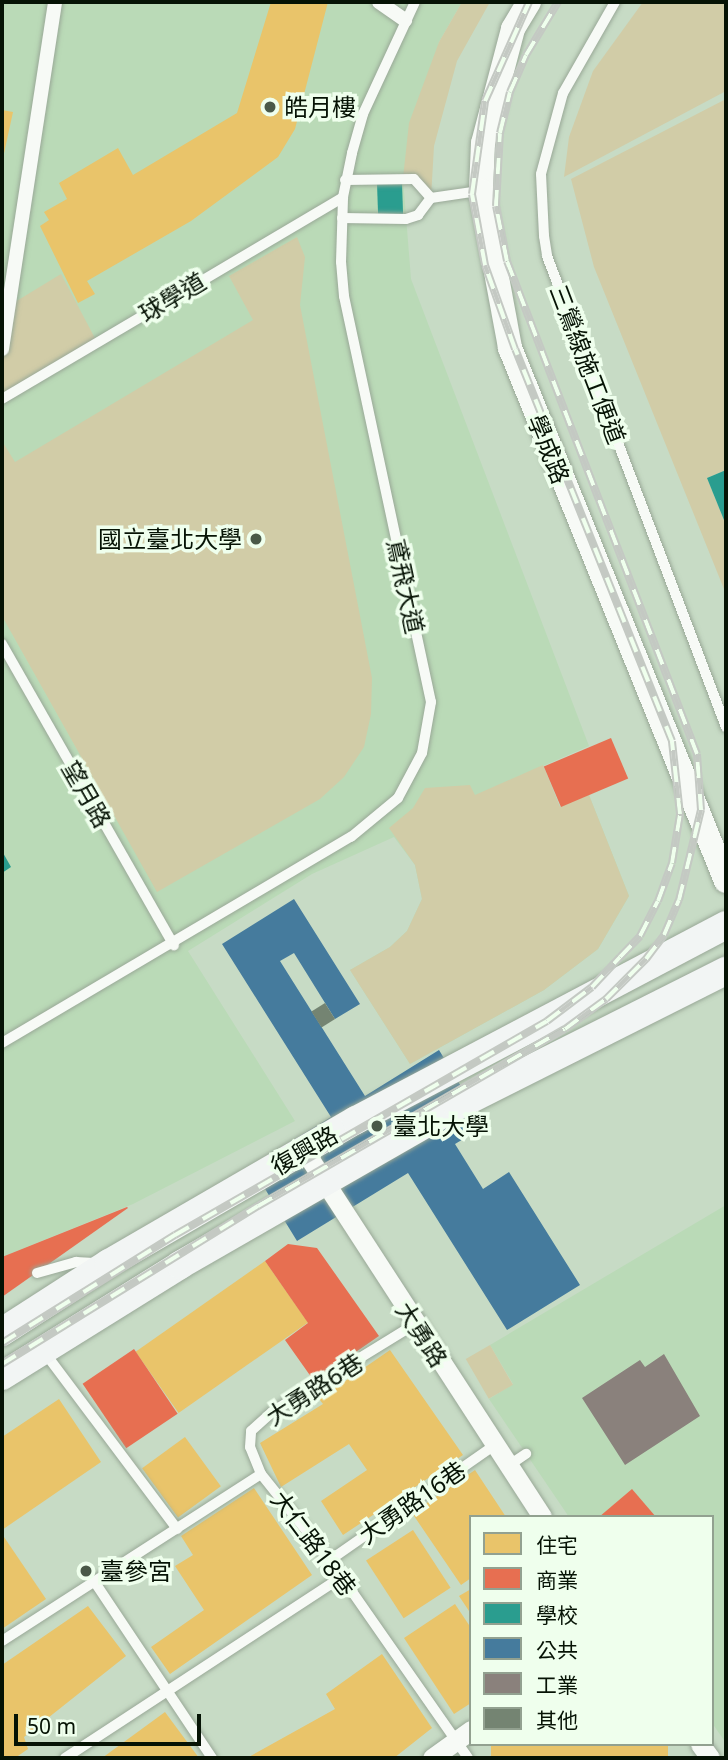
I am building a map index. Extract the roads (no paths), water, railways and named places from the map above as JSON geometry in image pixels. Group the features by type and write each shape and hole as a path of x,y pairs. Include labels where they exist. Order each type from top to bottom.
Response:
{"main road":[{"name":"復興路","path":"2,1332 109,1263 304,1150 726,925"},
{"name":"復興路","path":"2,1376 324,1183 549,1056 726,971"}],"street":[{"path":"2,349 55,2"},
{"path":"379,2 405,20"},
{"name":"學成路","path":"529,2 513,29 491,102 483,143 481,191 510,348 726,881"},
{"name":"大勇路","path":"304,1150 541,1515"},
{"path":"432,1758 463,1736"}],"lane":[{"name":"鳶飛大道","path":"2,1043 174,945 351,836 398,798 422,753 431,702 344,296 342,218 345,180 363,114 415,2"},
{"name":"三鶯線施工便道","path":"615,2 563,93 541,174 547,256 726,727"},
{"path":"345,180 414,179 431,198"},
{"path":"342,218 406,219 418,215 431,198 481,191"},
{"name":"球學道","path":"2,399 343,197"},
{"name":"望月路","path":"2,644 174,945"},
{"path":"37,1273 76,1262 109,1263"},
{"name":"大勇路6巷","path":"261,1474 250,1447 251,1432 272,1412 415,1324"},
{"path":"43,1350 177,1529"},
{"name":"大勇路16巷","path":"330,1560 495,1445"},
{"path":"508,1466 526,1454"},
{"name":"大仁路18巷","path":"2,1641 261,1474 330,1560 463,1736 468,1758"},
{"path":"65,1758 342,1577"},
{"path":"93,1581 212,1758"}],"railway":[{"path":"2,1343 175,1235 547,1021 592,987 640,936 658,901 672,863 680,814 672,741 515,349 485,265 472,194 485,101 529,2"},
{"path":"2,1364 258,1206 565,1029 606,999 646,959 664,935 679,900 701,810 697,754 507,261 496,206 500,133 510,92 526,55 558,2"}],"place":[{"name":"皓月樓","path":"270,107"},
{"name":"國立臺北大學","path":"256,539"},
{"name":"臺北大學","path":"377,1126"},
{"name":"臺參宮","path":"86,1571"}]}
